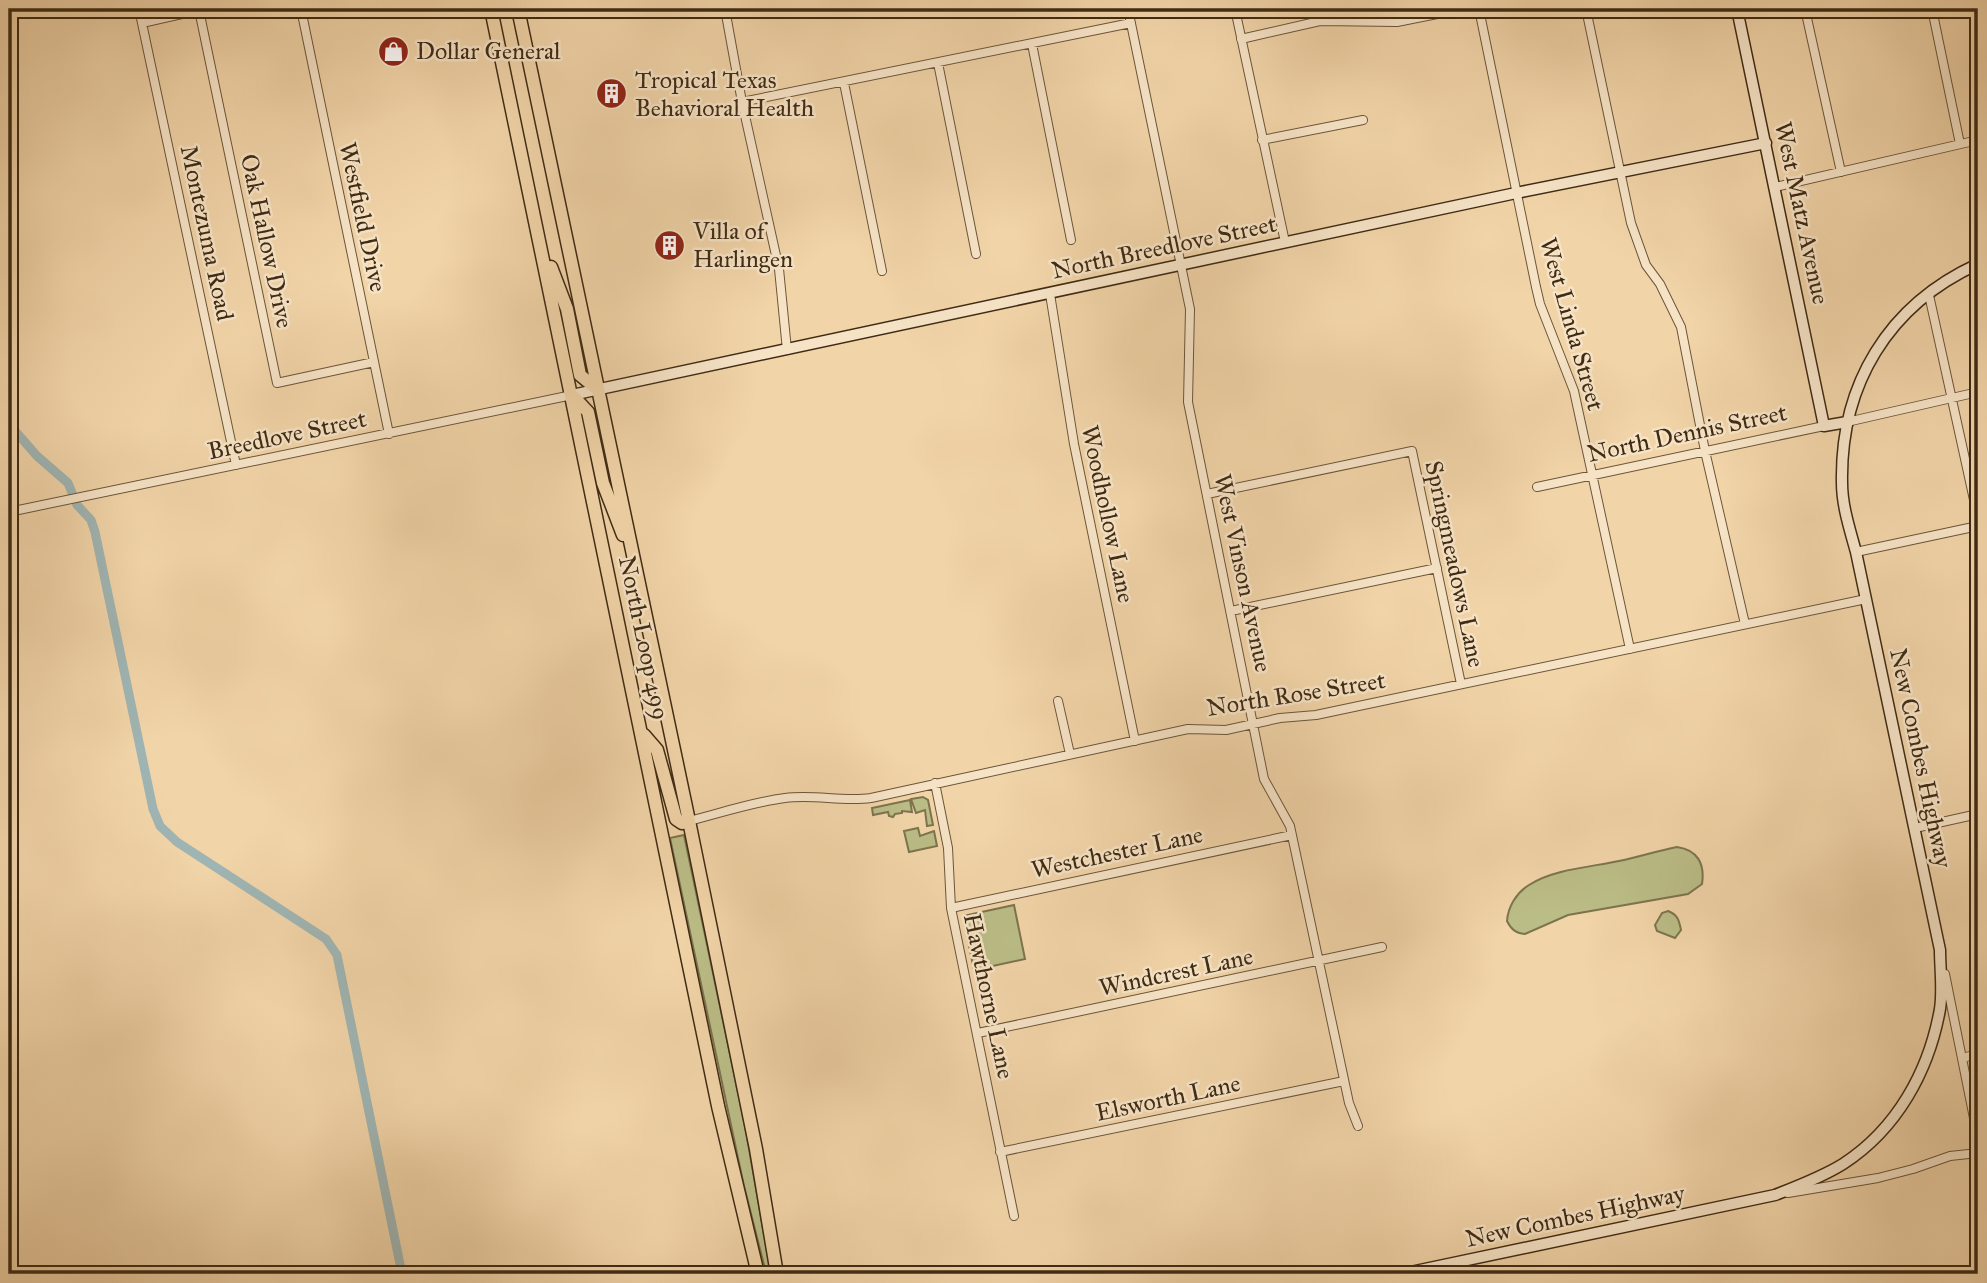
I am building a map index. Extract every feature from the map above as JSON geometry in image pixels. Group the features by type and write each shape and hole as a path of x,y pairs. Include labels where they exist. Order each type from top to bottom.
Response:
{"main road":[{"name":"North Loop 499","path":"491,9 718,1106 758,1274"},
{"name":"North Loop 499","path":"518,9 690,821 756,1149 777,1274"},
{"path":"538,234 567,309 580,375 598,390"},
{"path":"572,395 588,412 603,483 634,558"},
{"path":"642,732 657,750 676,820 682,823 690,821"}],"street":[{"name":"Montezuma Road","path":"139,9 236,465"},
{"path":"142,23 202,9"},
{"name":"Oak Hallow Drive","path":"202,9 277,383 374,362"},
{"name":"Westfield Drive","path":"300,9 389,434"},
{"path":"725,9 742,102 779,269 787,350"},
{"name":"West Vinson Avenue","path":"1128,9 1191,318 1188,402 1264,779 1290,826 1344,1081 1352,1116 1358,1126"},
{"path":"1235,9 1285,242"},
{"path":"1241,39 1320,21 1397,22 1462,9"},
{"name":"West Linda Street","path":"1479,9 1541,304 1569,375 1630,649"},
{"path":"1586,9 1631,223 1641,255 1660,284 1681,327 1705,451 1745,624"},
{"name":"West Matz Avenue","path":"1737,9 1824,426"},
{"path":"1805,9 1841,172"},
{"path":"1932,9 1960,144"},
{"path":"742,102 1131,23"},
{"path":"1032,44 1071,240"},
{"path":"938,63 976,254"},
{"path":"844,83 882,271"},
{"path":"1262,140 1363,120"},
{"path":"1775,187 1978,140"},
{"name":"North Breedlove Street","path":"572,395 1620,171 1766,143"},
{"name":"New Combes Highway","path":"1401,1274 1775,1195 1815,1179 1844,1163 1880,1134 1908,1097 1927,1059 1940,1008 1940,950 1844,504 1842,483 1847,422 1859,383 1880,344 1900,319 1950,279 1978,264"},
{"name":"Woodhollow Lane","path":"1050,294 1069,420 1135,741"},
{"path":"1930,295 1978,518"},
{"path":"1847,422 1978,392"},
{"name":"Breedlove Street","path":"9,512 572,395"},
{"name":"North Dennis Street","path":"1536,487 1847,422"},
{"name":"Springmeadows Lane","path":"1207,494 1412,451 1461,684"},
{"path":"1856,552 1978,526"},
{"path":"1231,611 1437,568"},
{"name":"North Rose Street","path":"690,821 783,798 805,796 855,800 1188,729 1226,730 1280,718 1316,715 1866,599"},
{"path":"1058,701 1070,754"},
{"name":"Hawthorne Lane","path":"934,783 948,848 951,908 1014,1216"},
{"path":"1915,828 1978,814"},
{"name":"Westchester Lane","path":"951,908 1292,835"},
{"name":"Windcrest Lane","path":"978,1033 1382,947"},
{"path":"1940,950 1978,1138"},
{"path":"1962,1058 1978,1054"},
{"name":"Elsworth Lane","path":"1000,1152 1344,1081"},
{"path":"1775,1195 1878,1178 1950,1156 1978,1153"}],"green space":[{"path":"923,797 928,800 933,825 927,826 925,810 916,813 911,799"},
{"path":"910,800 912,812 902,811 893,817 889,816 888,812 873,815 872,808"},
{"path":"918,828 920,836 934,831 937,846 909,852 904,831"},
{"path":"684,835 745,1126 771,1274 766,1273 744,1186 670,838"},
{"path":"1677,847 1690,851 1701,864 1702,884 1688,894 1568,915 1525,934 1514,930 1507,921 1517,896 1524,888 1539,880 1561,872"},
{"path":"1014,905 1025,959 974,970 963,916"},
{"path":"1668,911 1676,916 1680,923 1681,930 1675,938 1657,931 1655,925 1662,913"}],"waterway":[{"path":"9,424 37,456 68,483 77,505 91,520 153,809 160,826 177,842 326,939 337,955 402,1274"}],"place":[{"name":"Dollar General","path":"393,51"},
{"name":"Tropical Texas Behavioral Health","path":"612,94"},
{"name":"Villa of Harlingen","path":"670,245"}]}
